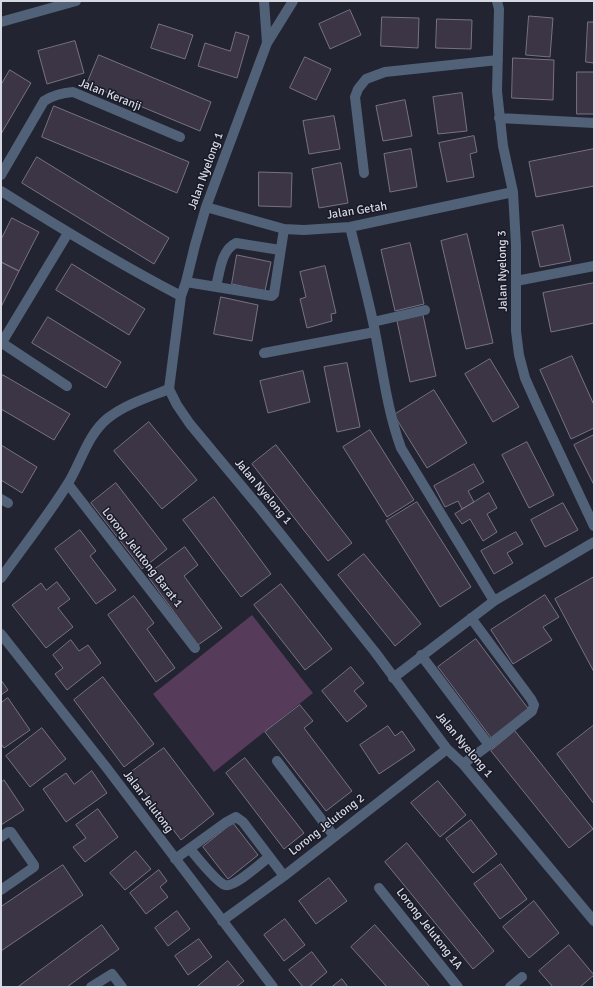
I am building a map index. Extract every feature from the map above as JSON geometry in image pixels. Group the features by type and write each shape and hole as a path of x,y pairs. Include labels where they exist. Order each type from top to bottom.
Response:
{"street":[{"path":"1,22 76,1"},
{"name":"Jalan Nyelong 1","path":"264,1 267,43 206,207 195,245 181,296 169,389 177,406 190,424 259,507 375,652 447,749 462,764 594,921"},
{"path":"267,43 292,1"},
{"name":"Jalan Nyelong 3","path":"497,1 499,9 497,90 503,146 513,192 516,331 519,355 525,378 594,526"},
{"path":"364,173 355,97 358,89 366,79 385,72 498,60"},
{"name":"Jalan Keranji","path":"1,175 44,101 54,95 73,92 180,137"},
{"path":"499,118 594,123"},
{"path":"1,191 68,233 155,283 181,296"},
{"name":"Jalan Getah","path":"206,207 284,229 304,230 350,227 513,192"},
{"path":"350,227 374,327 393,427 401,448 494,601"},
{"path":"186,282 272,296 274,294 284,229"},
{"path":"67,386 2,344 68,233"},
{"path":"216,286 223,257 232,245 236,243 280,250"},
{"path":"516,281 594,266"},
{"path":"264,353 374,327 425,310"},
{"path":"1,578 68,484 95,432 108,418 126,407 169,389"},
{"name":"Lorong Jelutong Barat 1","path":"68,484 195,648"},
{"path":"393,678 421,655 494,601 594,542"},
{"path":"462,764 532,711 534,705 471,618"},
{"name":"Jalan Jelutong","path":"1,634 106,767 273,987"},
{"path":"421,655 489,745"},
{"name":"Lorong Jelutong 2","path":"222,921 284,876 447,749"},
{"path":"277,761 334,836"},
{"path":"175,859 225,823 236,817 243,822 284,876"},
{"path":"1,837 8,832 11,832 34,865 34,867 1,890"},
{"path":"190,849 217,880 224,885 230,886 269,857"},
{"name":"Lorong Jelutong 1A","path":"379,888 458,987"},
{"path":"91,987 112,974 122,987"},
{"path":"510,987 522,977"}],"shaded area":[{"path":"252,615 313,693 214,772 153,694"}],"building":[{"path":"350,10 361,35 330,49 319,24"},
{"path":"529,16 553,18 550,57 526,55"},
{"path":"382,17 419,18 418,48 381,46"},
{"path":"437,19 472,20 471,49 436,48"},
{"path":"588,22 594,22 594,63 586,62"},
{"path":"159,24 193,35 185,59 151,48"},
{"path":"236,32 249,36 237,78 198,66 205,43 230,51"},
{"path":"75,41 84,73 47,84 38,51"},
{"path":"99,55 211,102 200,131 87,84"},
{"path":"305,57 331,69 316,100 290,88"},
{"path":"513,58 554,60 553,100 512,98"},
{"path":"10,70 31,83 1,134 1,85"},
{"path":"577,72 594,72 594,114 577,114"},
{"path":"462,93 467,131 438,134 433,97"},
{"path":"405,100 412,136 383,141 376,106"},
{"path":"54,106 189,162 177,193 42,137"},
{"path":"334,116 340,149 309,154 303,121"},
{"path":"474,136 477,152 470,154 474,177 447,182 439,143"},
{"path":"411,149 417,187 390,192 384,154"},
{"path":"594,149 594,186 536,197 529,162"},
{"path":"37,157 169,238 154,264 22,183"},
{"path":"341,163 348,203 319,208 312,169"},
{"path":"259,172 292,173 291,207 259,206"},
{"path":"12,218 39,232 19,271 1,262 1,240"},
{"path":"563,225 571,261 540,267 532,232"},
{"path":"467,234 493,343 466,349 441,241"},
{"path":"410,243 424,304 395,311 381,250"},
{"path":"237,255 271,262 265,291 232,284"},
{"path":"1,262 19,271 1,307"},
{"path":"72,264 145,309 129,335 56,290"},
{"path":"325,266 336,313 331,314 332,321 307,328 300,299 306,297 300,272"},
{"path":"594,283 594,323 551,332 543,293"},
{"path":"221,297 258,305 252,341 214,334"},
{"path":"423,315 436,376 410,382 397,321"},
{"path":"48,317 121,362 106,388 32,343"},
{"path":"572,356 594,405 594,428 571,439 540,370"},
{"path":"490,359 519,407 493,422 465,374"},
{"path":"347,363 360,427 337,432 324,367"},
{"path":"303,371 310,402 268,413 260,381"},
{"path":"3,375 70,414 54,440 1,409 1,378"},
{"path":"434,390 467,443 427,468 394,415"},
{"path":"149,422 197,480 162,509 114,451"},
{"path":"370,430 414,500 387,517 343,447"},
{"path":"594,435 594,485 574,445"},
{"path":"527,442 554,495 529,508 502,455"},
{"path":"1,445 37,467 22,493 1,480"},
{"path":"276,445 352,543 328,561 252,464"},
{"path":"474,464 484,482 468,491 474,502 462,509 458,501 445,507 434,486"},
{"path":"116,483 167,549 142,569 91,503"},
{"path":"489,493 497,508 487,514 497,532 483,541 470,519 462,524 455,514"},
{"path":"214,497 271,574 241,597 183,520"},
{"path":"417,502 471,587 440,607 386,521"},
{"path":"563,503 578,530 545,547 531,520"},
{"path":"80,530 96,551 90,556 116,590 96,604 55,549"},
{"path":"516,532 523,544 507,553 513,563 494,574 481,551"},
{"path":"185,547 198,565 184,576 222,628 198,645 147,575"},
{"path":"364,554 421,624 395,646 338,575"},
{"path":"594,577 594,672 555,599"},
{"path":"57,582 70,599 58,608 73,627 46,648 12,605 41,583 46,590"},
{"path":"281,584 332,649 305,670 254,605"},
{"path":"545,595 559,617 543,627 552,640 513,664 491,630"},
{"path":"134,596 154,623 147,629 175,668 156,682 108,615"},
{"path":"476,639 530,711 492,739 438,667"},
{"path":"71,640 79,651 88,645 101,663 67,690 55,674 63,668 53,655"},
{"path":"351,667 364,683 354,691 367,706 347,722 322,691"},
{"path":"103,677 154,744 124,767 74,700"},
{"path":"1,680 8,690 1,695"},
{"path":"8,698 30,730 4,748 1,744 1,703"},
{"path":"300,705 313,721 304,728 352,791 326,811 265,732"},
{"path":"388,726 395,736 402,731 415,750 379,774 360,745"},
{"path":"593,726 594,727 594,804 557,754"},
{"path":"42,728 66,759 30,787 6,756"},
{"path":"515,731 593,829 569,848 491,751"},
{"path":"164,748 214,814 181,840 130,773"},
{"path":"245,758 304,833 284,849 226,773"},
{"path":"92,771 107,793 66,822 43,789 66,773 74,784"},
{"path":"4,780 24,810 1,825 1,783"},
{"path":"438,781 466,815 440,837 411,803"},
{"path":"98,809 118,837 85,862 73,847 86,838 76,825"},
{"path":"471,820 497,854 473,873 446,839"},
{"path":"233,823 258,855 228,879 203,847"},
{"path":"407,843 494,951 473,969 385,862"},
{"path":"136,851 151,869 125,890 110,873"},
{"path":"501,864 527,899 500,919 474,884"},
{"path":"63,865 83,895 1,951 1,907"},
{"path":"159,870 167,881 160,887 168,897 146,914 130,893"},
{"path":"329,878 347,901 316,924 299,901"},
{"path":"534,901 559,933 529,958 503,927"},
{"path":"177,911 190,929 168,946 155,928"},
{"path":"285,919 305,945 284,961 264,935"},
{"path":"102,925 119,949 67,987 18,987"},
{"path":"375,925 430,987 387,987 351,947"},
{"path":"199,939 212,957 188,975 175,956"},
{"path":"569,945 594,975 580,987 553,987 539,971"},
{"path":"312,952 327,972 309,987 303,987 289,970"},
{"path":"228,961 244,981 236,987 197,987"},
{"path":"342,979 348,987 332,987"}]}
